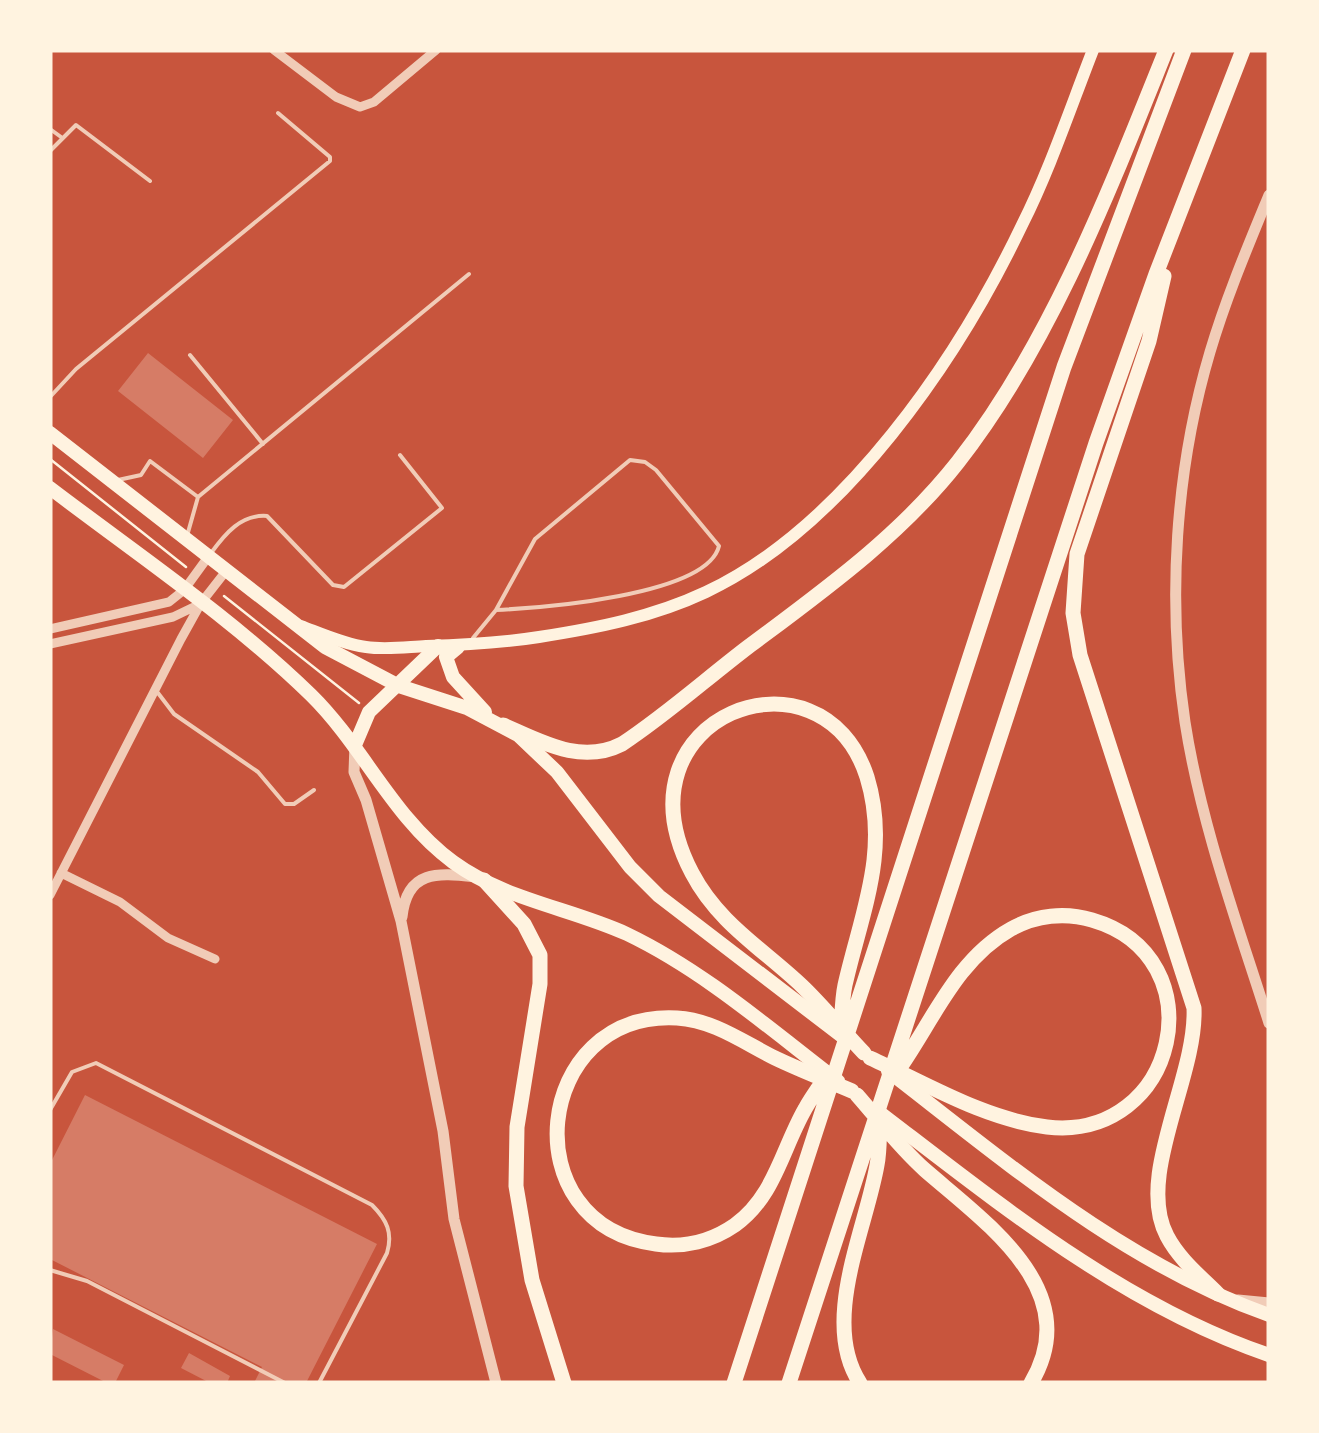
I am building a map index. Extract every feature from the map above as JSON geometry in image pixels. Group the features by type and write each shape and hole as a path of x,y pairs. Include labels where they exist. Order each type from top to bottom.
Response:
{"highway":[{"path":"498,722 567,750 592,754 615,748 862,560 912,514 974,440 1032,345 1098,218 1166,50"},
{"path":"734,1383 1064,367 1184,50"},
{"path":"789,1383 1096,443 1243,50"},
{"path":"1181,209 1149,341 1077,554 1073,613 1080,655 1194,1008 1193,1042 1159,1177 1157,1207 1172,1245 1224,1297"},
{"path":"860,1383 846,1345 846,1310 856,1249 878,1166 883,1092 920,1042 950,987 980,952 1008,930 1041,917 1088,918 1130,939 1159,975 1168,1004 1166,1051 1153,1080 1118,1113 1075,1127 1046,1126 993,1115 867,1055 800,984 718,912 684,856 674,824 676,776 690,746 726,714 766,704 805,710 842,734 863,767 874,811 874,864 868,907 844,987 838,1058 804,1111 773,1181 748,1214 716,1236 680,1245 645,1243 598,1221 574,1195 565,1178 555,1139 562,1094 586,1054 621,1029 656,1018 694,1020 713,1026 772,1057 854,1093 922,1167 985,1222 1033,1276 1044,1302 1048,1331 1042,1360 1031,1383"},
{"path":"481,879 524,924 540,955 540,984 517,1127 516,1186 532,1280 564,1383"}],"main road":[{"path":"294,624 368,647 462,647 602,626 674,605 750,567 817,516 902,418 976,312 1024,224 1093,50"},
{"path":"50,433 294,624 342,657 399,686 498,722"},
{"path":"50,488 296,682 354,744 423,835 452,861 481,879 628,935 670,958 1018,1215 1129,1290 1198,1327 1269,1355"},
{"path":"354,744 369,712 438,646"},
{"path":"462,647 446,657 449,670 498,722 532,745 630,868 660,896 1028,1178 1102,1230 1224,1297 1269,1315"}],"street":[{"path":"274,50 336,97 366,107 436,50"},
{"path":"1269,195 1228,299 1196,406 1181,507 1176,584 1180,676 1194,768 1269,1023"},
{"path":"50,629 158,607 184,590 208,557"},
{"path":"50,895 154,689 201,604 226,571"},
{"path":"50,644 173,617 201,604"},
{"path":"354,744 354,772 366,800 401,922 443,1131 454,1219 496,1383"},
{"path":"61,873 120,902 168,938 215,959"},
{"path":"401,922 407,894 422,878 438,874 481,879"},
{"path":"1224,1297 1269,1302"}],"lane":[{"path":"50,396 76,369 330,161 330,156 278,113"},
{"path":"50,151 76,125 150,181"},
{"path":"50,128 61,137"},
{"path":"186,540 198,497 469,274"},
{"path":"190,355 263,444"},
{"path":"208,557 224,534 241,522 256,515 267,516 275,520 333,585 344,587 442,508 400,455"},
{"path":"462,647 496,610 535,539 630,460 645,462 656,470 719,546 713,559 683,576 644,590 570,606 496,610"},
{"path":"113,481 140,475 150,461 198,497"},
{"path":"154,689 174,714 258,772 284,804 294,804 314,790"},
{"path":"50,1110 72,1072 80,1066 96,1064 372,1205 383,1216 391,1240 388,1253 318,1383"},
{"path":"50,1270 87,1281 285,1383"}],"building":[{"path":"148,353 233,420 203,458 118,391"},
{"path":"85,1095 377,1244 306,1383 254,1383 262,1367 50,1259 50,1164"},
{"path":"53,1329 124,1365 115,1383 107,1383 50,1354"},
{"path":"189,1353 230,1376 227,1383 210,1383 181,1368"}]}
